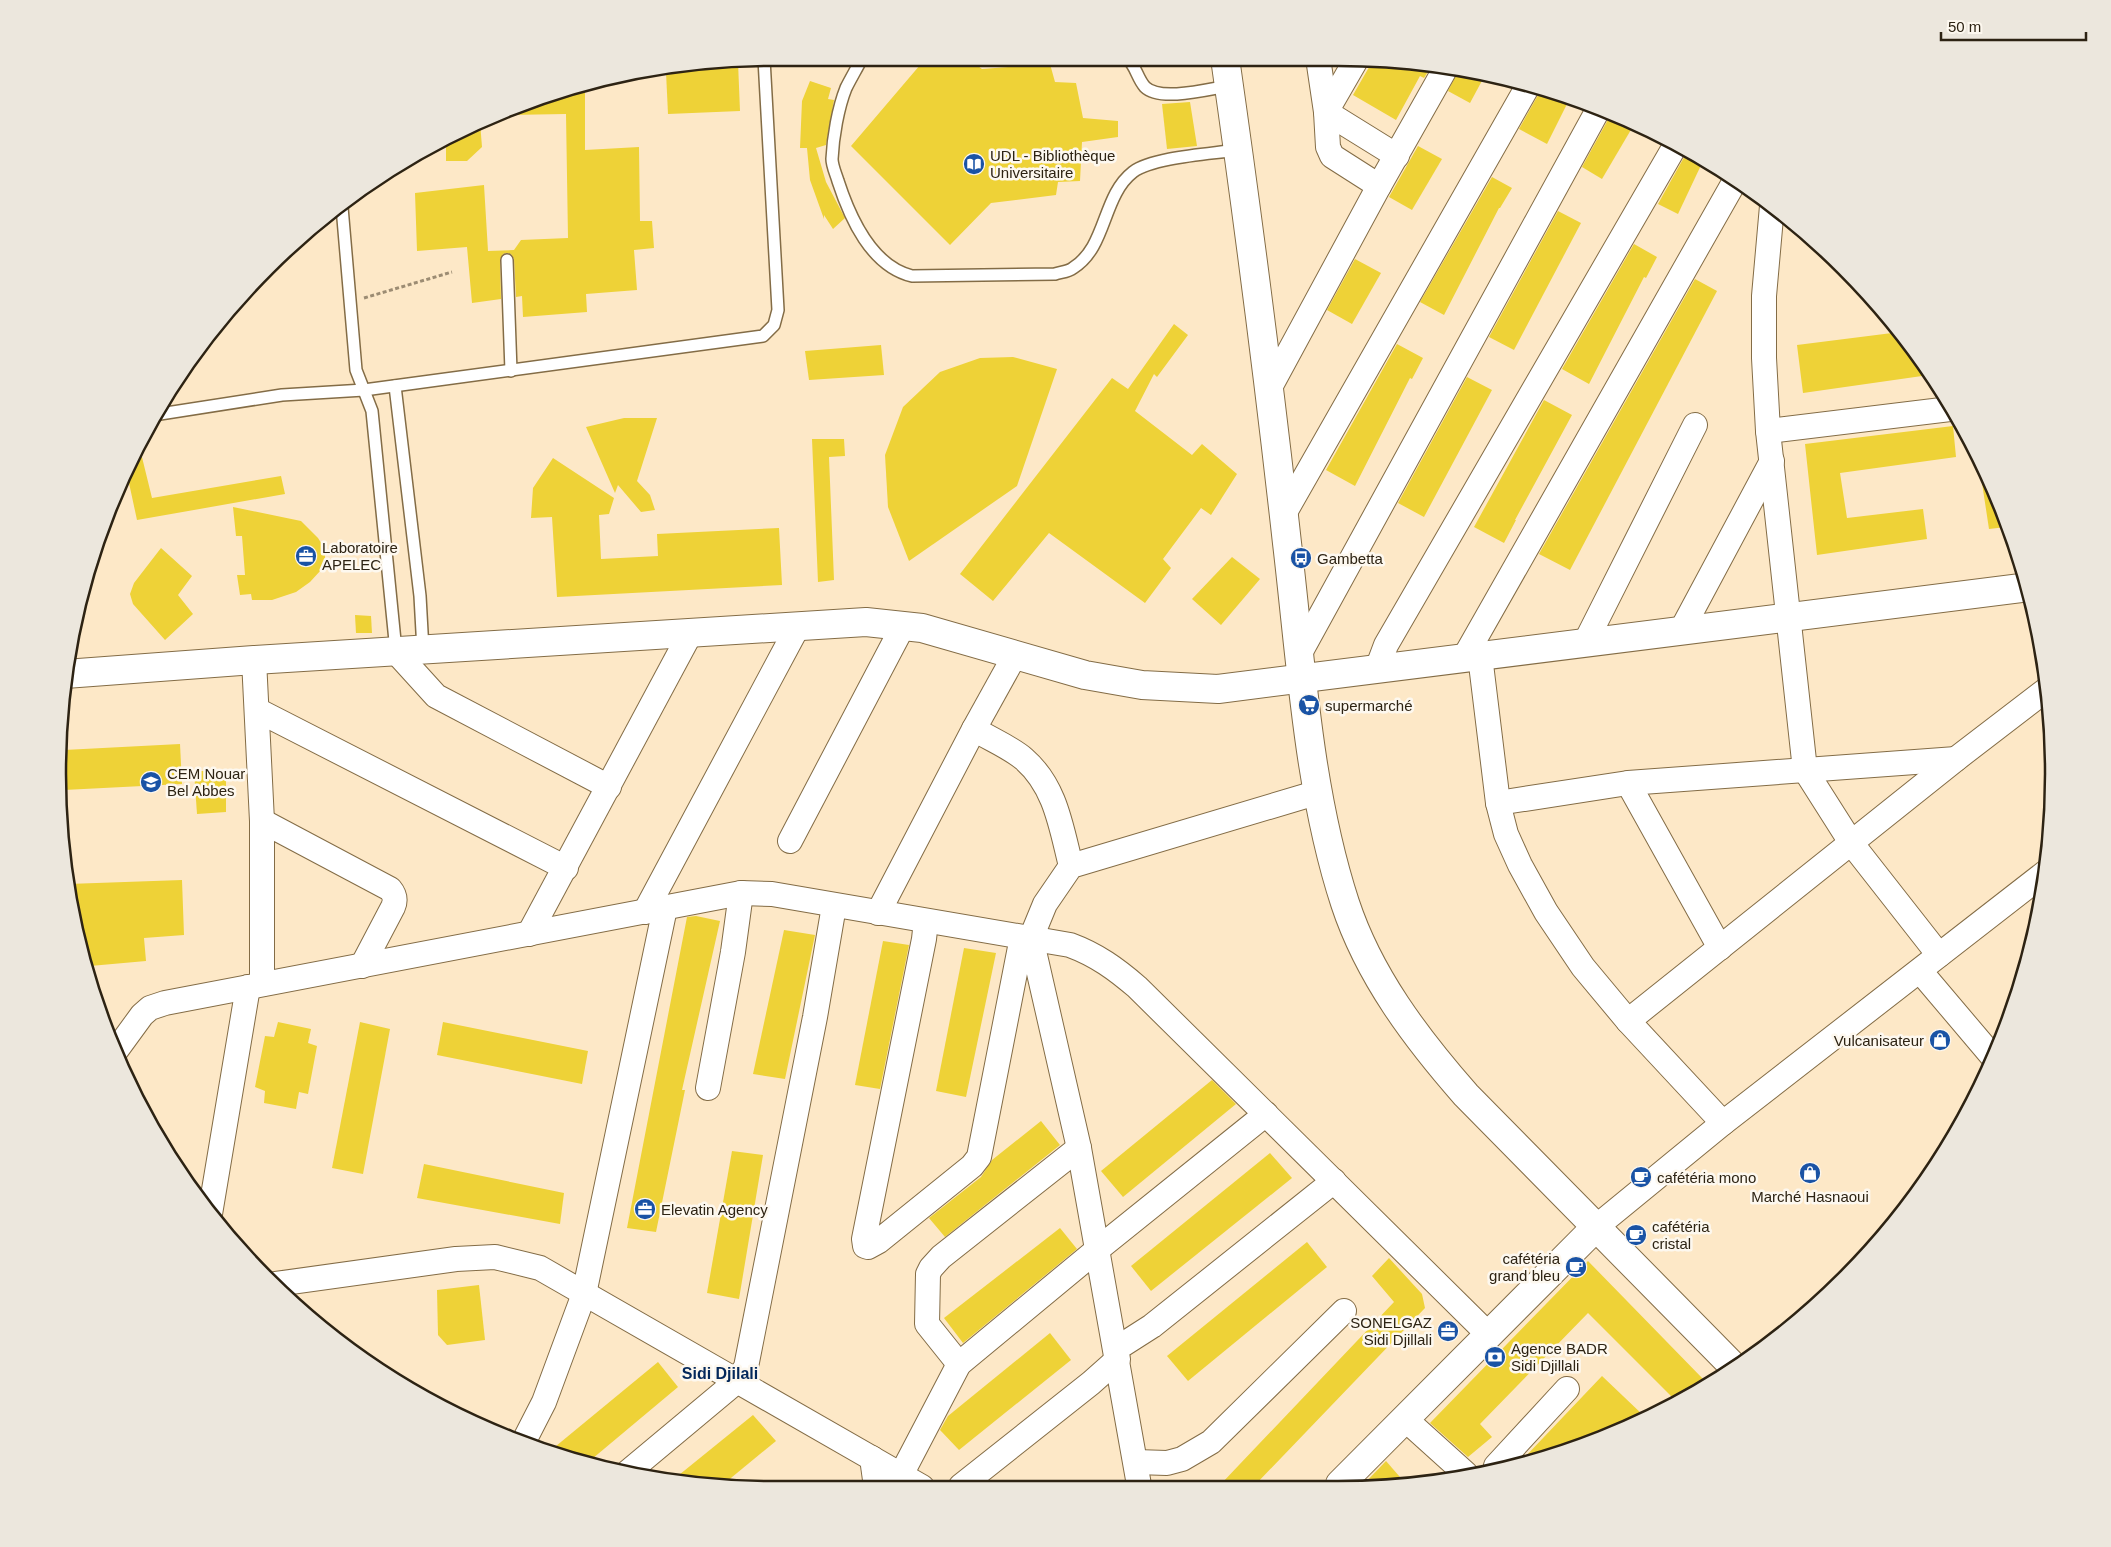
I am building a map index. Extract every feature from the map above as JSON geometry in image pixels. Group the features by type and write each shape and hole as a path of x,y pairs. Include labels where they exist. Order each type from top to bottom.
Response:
{"street":[{"path":"1226,66 1284,514 1301,666 1319,792 1331,854 1345,904 1370,961 1404,1019 1433,1057 1466,1095 1729,1362"},
{"path":"1319,66 1326,112 1328,147 1332,156 1379,186"},
{"path":"1326,112 1352,67"},
{"path":"1268,391 1379,186 1443,74"},
{"path":"1284,514 1525,91"},
{"path":"1326,112 1397,156"},
{"path":"1301,666 1595,115"},
{"path":"1377,669 1386,645 1672,151"},
{"path":"1723,1123 1628,1021 1583,967 1546,912 1506,834 1498,803 1472,657 1732,186"},
{"path":"1771,215 1764,296 1764,358 1768,431 1790,617 1805,770 1852,844 1939,955"},
{"path":"1768,431 1944,410"},
{"path":"1585,643 1695,425"},
{"path":"1681,631 1772,461"},
{"path":"73,673 396,652 420,662 690,632 866,622 922,628 1086,675 1142,685 1218,689 1301,666 1377,669 2020,586"},
{"path":"527,1436 544,1402 584,1294 655,910 798,626"},
{"path":"790,841 903,626"},
{"path":"529,934 566,868 690,632"},
{"path":"878,914 974,729 1015,655"},
{"path":"212,1204 255,985 262,821 254,660"},
{"path":"420,662 436,696 608,787"},
{"path":"1628,1021 1852,844 1956,759 2040,694"},
{"path":"257,710 566,868"},
{"path":"974,729 1023,758 1042,778 1054,801 1070,866"},
{"path":"1498,803 1628,783 1956,759"},
{"path":"1628,783 1720,948"},
{"path":"926,921 864,1239 865,1246 868,1247 879,1241 972,1166 979,1157 1026,938 1044,904 1070,866 1319,792"},
{"path":"262,821 390,889 394,893 395,902 393,907 362,966"},
{"path":"1343,1481 1596,1227 1723,1123 2037,879"},
{"path":"708,1088 734,952 741,893"},
{"path":"120,1045 142,1015 150,1008 165,1003 741,893 772,894 878,914 1070,945 1092,953 1111,965 1138,987 1489,1335"},
{"path":"634,1467 737,1381 746,1367 815,1018 834,906"},
{"path":"1026,938 1079,1148 1139,1481"},
{"path":"1920,971 1988,1051"},
{"path":"901,1475 959,1364 1266,1114"},
{"path":"959,1364 927,1324 928,1274 931,1268 941,1257 1079,1148"},
{"path":"967,1481 1091,1383 1117,1354 1334,1181"},
{"path":"283,1283 456,1259 495,1256 540,1268 912,1481"},
{"path":"1136,1462 1167,1463 1182,1459 1211,1442 1344,1310"},
{"path":"1500,1462 1567,1389"},
{"path":"1405,1419 1461,1469"},
{"path":"872,1458 875,1481"}],"lane":[{"path":"165,413 282,395 364,390 756,338 770,331 777,318 778,310 764,66"},
{"path":"858,66 846,89 837,125 832,161 845,201 857,227 875,252 888,264 900,273 912,276 1055,274 1071,270 1083,261 1091,250 1117,194 1124,182 1134,172 1153,163 1237,150"},
{"path":"1132,66 1139,79 1148,89 1158,94 1172,94 1229,86"},
{"path":"342,213 356,370 372,411 396,652"},
{"path":"507,260 511,371"},
{"path":"395,386 420,596 420,662"}],"path":[{"path":"350,302 452,272"}],"building":[{"name":"UDL - Bibliothèque Universitaire","path":"919,66 978,66 982,69 1051,66 1055,82 1076,83 1083,118 1118,121 1118,137 1082,142 1080,181 1058,182 1056,195 991,203 950,245 851,146"},
{"path":"1369,67 1428,72 1424,78 1420,76 1396,120 1353,95"},
{"path":"738,68 740,111 668,114 666,75"},
{"path":"1455,76 1482,81 1470,103 1448,91"},
{"path":"810,81 831,88 828,99 834,100 826,145 816,148 826,182 845,218 833,229 824,215 824,219 810,180 807,148 800,148 802,101"},
{"path":"585,92 585,150 639,147 640,221 652,221 654,248 634,250 637,290 586,294 587,312 523,317 522,296 516,297 514,259 511,254 506,253 503,254 500,260 501,299 472,303 467,247 417,251 415,193 484,185 488,251 514,250 521,240 568,238 566,114 517,115"},
{"path":"1538,95 1567,105 1547,144 1519,129"},
{"path":"1190,102 1197,146 1167,149 1162,104"},
{"path":"1608,120 1631,130 1602,179 1582,167"},
{"path":"481,130 482,147 467,161 446,161 446,147"},
{"path":"1418,146 1442,159 1412,210 1389,197"},
{"path":"1684,157 1700,167 1678,214 1658,204"},
{"path":"1492,177 1512,188 1499,208 1444,315 1420,302"},
{"path":"1558,211 1581,223 1514,350 1489,337"},
{"path":"1634,244 1657,257 1646,278 1644,277 1589,384 1562,369"},
{"path":"1355,259 1381,273 1352,324 1327,310"},
{"path":"1695,279 1717,291 1570,570 1539,554"},
{"path":"1174,324 1188,335 1157,377 1154,374 1135,411 1192,455 1202,444 1237,474 1211,515 1201,508 1163,559 1171,568 1145,603 1049,533 993,601 960,574 1112,378 1128,389"},
{"path":"1891,333 1922,376 1803,393 1797,345"},
{"path":"1397,344 1423,358 1412,379 1410,378 1355,486 1326,470"},
{"path":"881,345 884,375 809,380 805,351"},
{"path":"1013,357 1057,369 1017,486 909,561 888,507 885,455 903,407 940,372 980,358"},
{"path":"1467,377 1492,390 1424,517 1398,503"},
{"path":"1544,400 1572,415 1504,543 1474,527"},
{"path":"624,418 657,418 637,481 650,495 655,510 641,512 618,485 615,493 586,427"},
{"path":"1953,426 1956,457 1840,473 1847,518 1923,509 1927,539 1817,555 1805,444"},
{"path":"812,439 844,439 845,456 829,457 834,580 818,582"},
{"path":"142,456 152,498 281,476 285,494 137,520 129,483"},
{"path":"553,458 614,498 609,514 599,515 601,559 658,556 657,534 779,528 782,585 557,597 552,517 531,518 533,488"},
{"path":"1982,483 2000,528 1989,529"},
{"name":"Laboratoire APELEC","path":"233,507 301,521 318,538 325,549 325,558 321,570 310,582 296,592 272,600 252,600 251,594 240,595 237,575 245,575 242,536 236,536"},
{"path":"161,548 192,576 178,595 193,614 165,640 133,604 130,594 134,583"},
{"path":"1232,557 1260,579 1221,625 1192,599"},
{"path":"355,615 371,616 372,633 356,633"},
{"path":"180,744 182,784 67,790 67,750"},
{"path":"194,771 226,771 226,812 197,814"},
{"path":"182,880 184,935 144,938 146,961 93,966 75,884"},
{"path":"696,916 720,921 682,1090 685,1090 656,1232 627,1228 687,917"},
{"path":"784,930 815,935 785,1079 753,1074"},
{"path":"883,941 909,945 880,1089 855,1085"},
{"path":"964,948 996,953 966,1097 936,1091"},
{"path":"278,1022 311,1029 308,1043 317,1046 308,1094 299,1092 296,1109 264,1103 265,1091 255,1087 265,1036 274,1037"},
{"path":"360,1022 390,1029 363,1174 332,1168"},
{"path":"443,1022 588,1051 582,1084 437,1055"},
{"path":"1212,1080 1236,1104 1123,1197 1101,1171"},
{"path":"1041,1121 1060,1145 945,1237 929,1218 981,1177 992,1160"},
{"path":"732,1151 763,1155 739,1299 707,1293"},
{"path":"1270,1153 1292,1178 1151,1291 1131,1266"},
{"path":"424,1164 564,1193 560,1224 417,1198"},
{"path":"1060,1228 1077,1249 963,1343 944,1318"},
{"path":"1307,1242 1327,1267 1188,1381 1167,1356"},
{"path":"1389,1258 1422,1294 1425,1308 1259,1481 1224,1481 1394,1302 1372,1276"},
{"path":"1588,1261 1703,1379 1671,1396 1588,1313 1480,1424 1492,1437 1468,1457 1430,1423"},
{"path":"479,1285 485,1340 447,1345 438,1335 437,1290"},
{"path":"1050,1333 1071,1360 959,1450 940,1430 948,1416"},
{"path":"658,1362 678,1387 593,1458 556,1446"},
{"path":"1602,1376 1640,1412 1608,1427 1527,1455"},
{"path":"753,1415 776,1441 730,1479 679,1475"},
{"path":"1386,1461 1400,1478 1384,1479 1368,1480"}],"place":[{"name":"UDL - Bibliothèque Universitaire","path":"974,164"},
{"name":"Laboratoire APELEC","path":"306,556"},
{"name":"Gambetta","path":"1301,558"},
{"name":"supermarché","path":"1309,705"},
{"name":"CEM Nouar Bel Abbes","path":"151,782"},
{"name":"Vulcanisateur","path":"1940,1040"},
{"name":"Marché Hasnaoui","path":"1810,1173"},
{"name":"cafétéria mono","path":"1641,1177"},
{"name":"Elevatin Agency","path":"645,1209"},
{"name":"cafétéria cristal","path":"1636,1235"},
{"name":"cafétéria grand bleu","path":"1576,1267"},
{"name":"SONELGAZ Sidi Djillali","path":"1448,1331"},
{"name":"Agence BADR Sidi Djillali","path":"1495,1357"}],"district":[{"name":"Sidi Djilali","path":"720,1373"}]}
